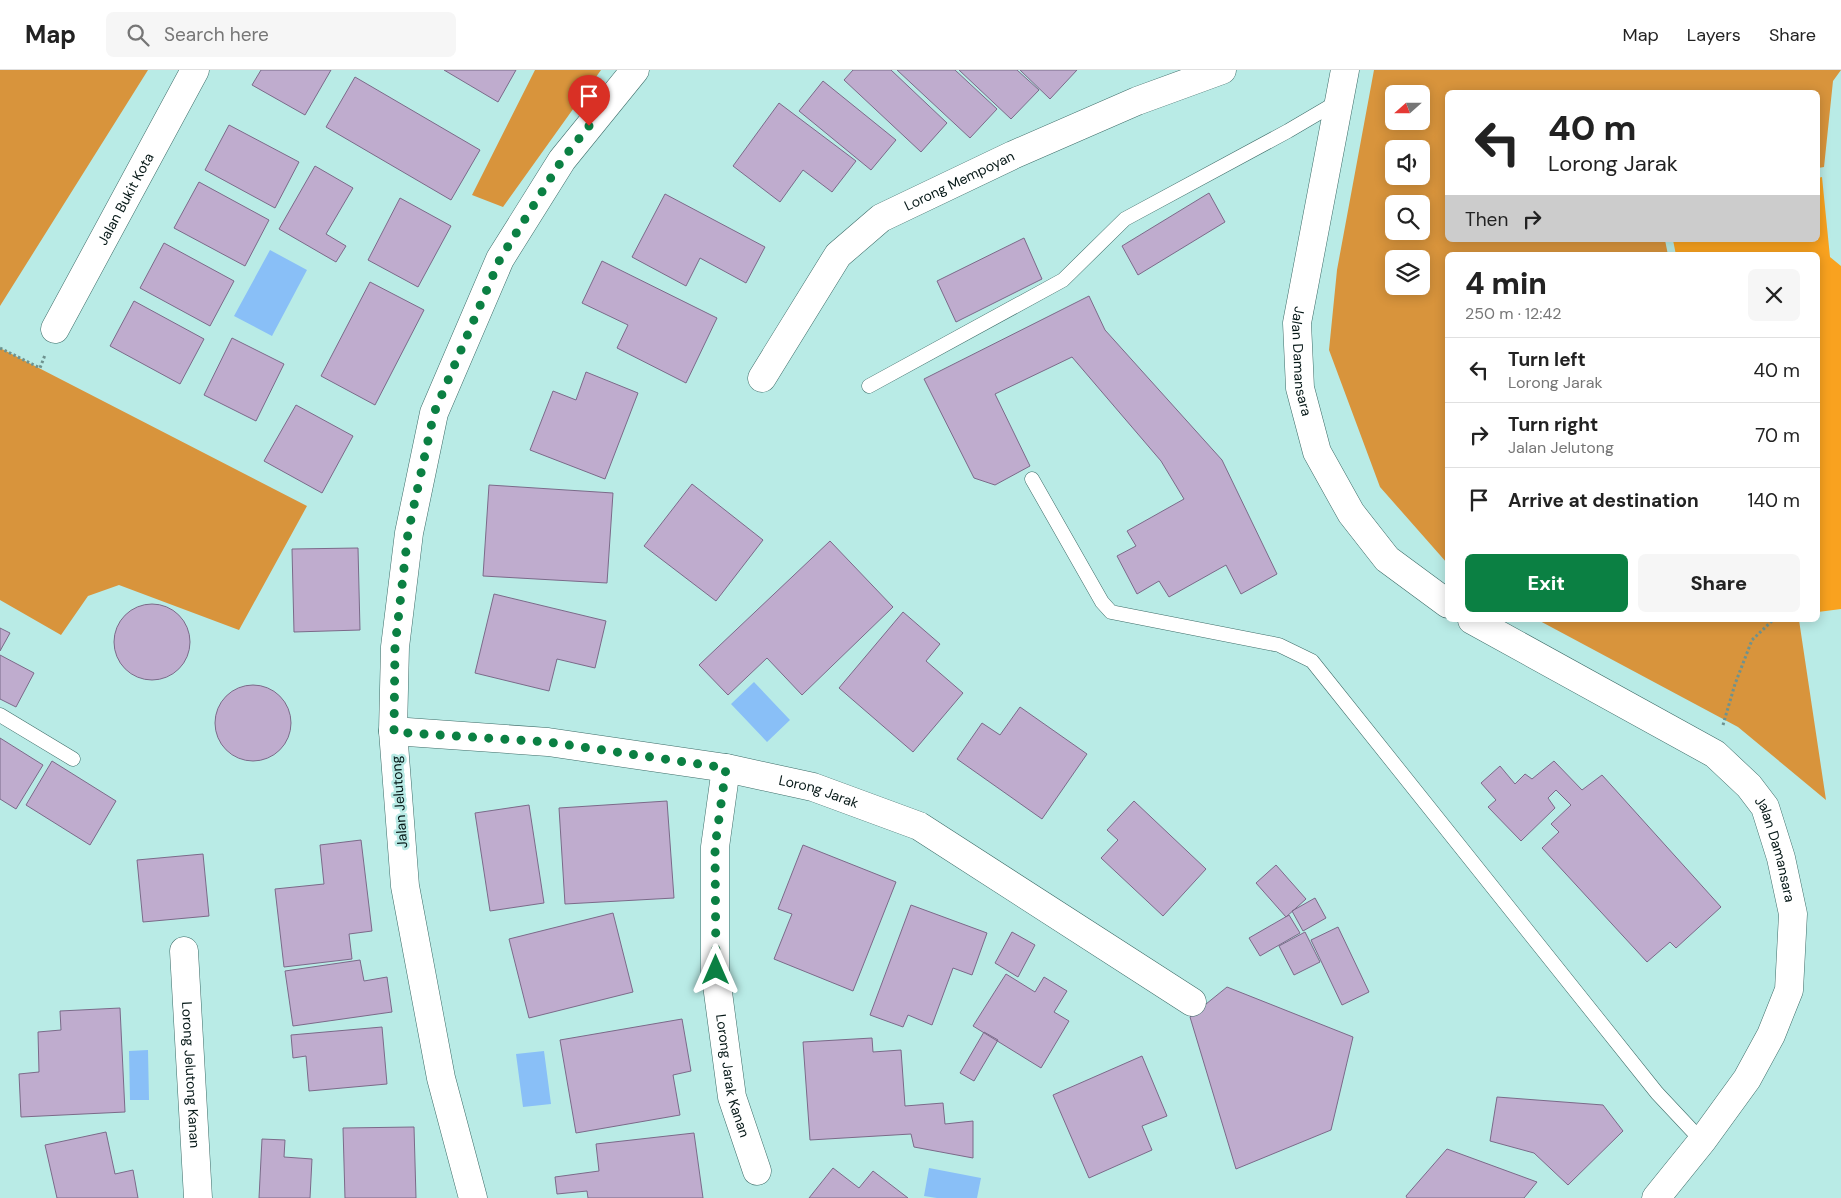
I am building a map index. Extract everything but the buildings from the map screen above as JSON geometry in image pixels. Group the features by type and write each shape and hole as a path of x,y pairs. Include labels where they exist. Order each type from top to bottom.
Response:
{"street":[{"name":"Jalan Bukit Kota","path":"55,329 195,70"},
{"name":"Jalan Jelutong","path":"473,1198 441,1078 405,886 394,732 395,647 408,533 434,413 500,259 562,160 635,70"},
{"name":"Lorong Mempoyan","path":"762,378 838,256 881,218 1013,155 1137,101 1222,70"},
{"name":"Jalan Damansara","path":"1345,70 1297,323 1300,388 1317,452 1351,513 1387,559 1445,602"},
{"name":"Jalan Damansara","path":"1476,622 1715,754 1749,786 1765,807 1781,858 1793,914 1789,990 1771,1035 1747,1079 1702,1141 1656,1198"},
{"name":"Lorong Jarak","path":"394,732 548,742 726,768 813,787 919,826 1192,1002"},
{"name":"Lorong Jarak Kanan","path":"726,768 715,847 716,970 732,1098 757,1171"},
{"name":"Lorong Jelutong Kanan","path":"184,951 198,1198"}],"lane":[{"path":"869,386 1063,280 1125,219 1288,132 1339,100"},
{"path":"1032,479 1102,602 1111,612 1279,645 1312,661 1657,1092 1702,1141"},
{"path":"0,715 73,759"}],"path":[{"path":"0,348 40,368 55,329"},
{"path":"1715,754 1735,684 1752,640 1771,622"}],"shaded area":[{"path":"0,70 148,70 0,306"},
{"path":"535,70 601,70 503,207 472,195"},
{"path":"1374,70 1841,70 1833,81 1824,167 1820,168 1820,90 1445,90 1445,242 1665,242 1667,252 1445,252 1445,561 1380,487 1329,350 1337,270"},
{"path":"1822,177 1830,257 1841,266 1841,609 1820,612 1820,252 1675,252 1673,242 1820,242 1820,178"},
{"path":"0,348 307,506 239,630 119,585 88,596 61,635 0,600"},
{"path":"1542,622 1799,622 1826,800 1738,727"}],"water":[{"path":"270,250 307,270 272,336 234,316"},
{"path":"754,682 790,720 767,742 731,704"},
{"path":"148,1050 149,1100 130,1100 129,1051"},
{"path":"544,1051 551,1104 523,1107 516,1054"},
{"path":"929,1168 981,1178 977,1198 937,1198 924,1196"}],"route":[{"path":"589,126 562,160 500,259 434,413 408,533 395,647 394,732 548,742 726,768 715,847 716,970"}]}
